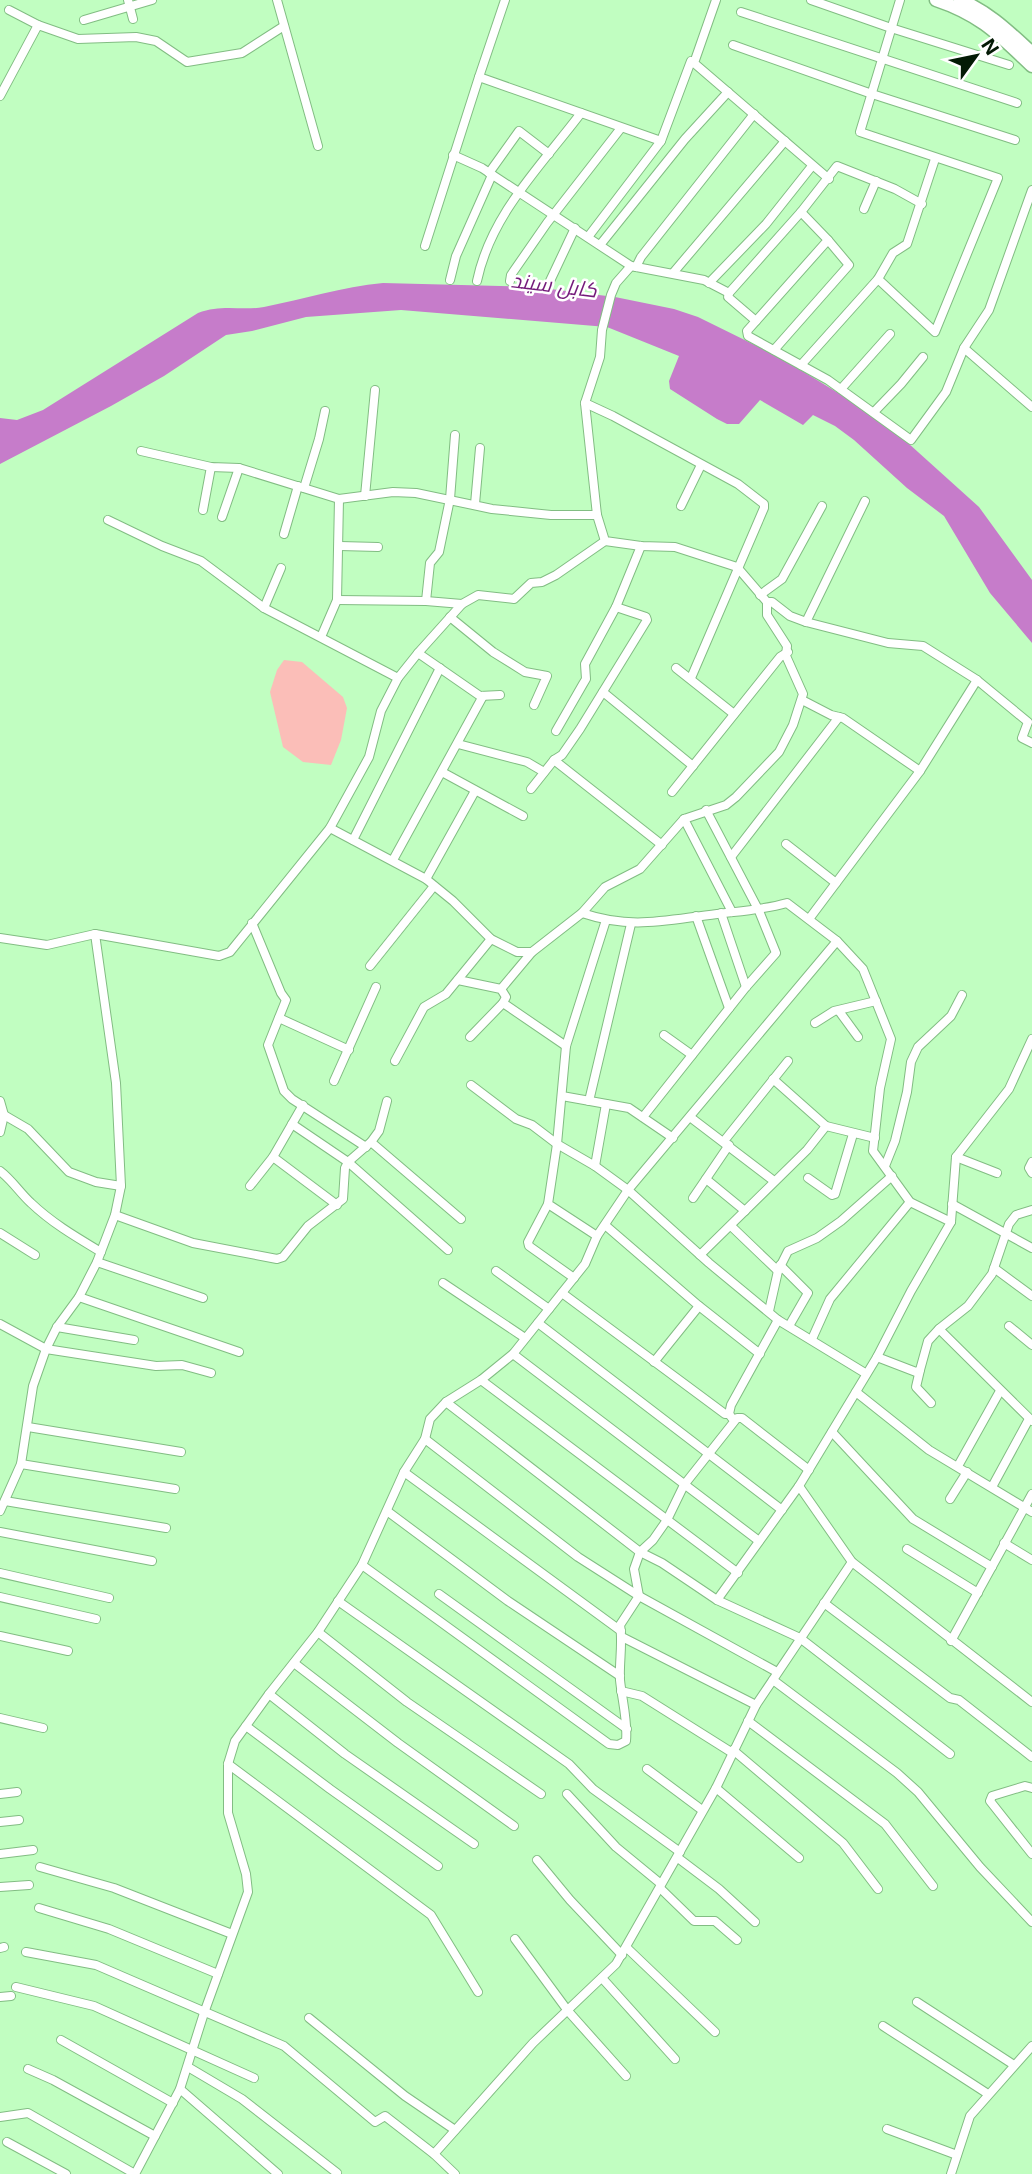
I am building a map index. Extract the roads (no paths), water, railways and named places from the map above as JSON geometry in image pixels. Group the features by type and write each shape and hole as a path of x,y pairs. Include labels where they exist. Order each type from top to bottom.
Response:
{"highway":[{"path":"936,0 969,14 992,28 1032,66"},
{"path":"960,0 977,7 997,21 1032,53"}],"street":[{"path":"84,20 129,3 152,0"},
{"path":"278,0 318,146"},
{"path":"425,246 505,0"},
{"path":"694,63 716,0"},
{"path":"811,0 1009,65"},
{"path":"878,279 935,332 998,178 860,132 900,0"},
{"path":"129,3 134,19"},
{"path":"9,10 38,25 78,39 136,37 156,41 187,62 242,53 284,26"},
{"path":"741,12 1017,103"},
{"path":"0,96 38,25"},
{"path":"733,45 1015,140"},
{"path":"588,237 661,141 691,61 829,179"},
{"path":"479,77 661,141"},
{"path":"600,245 685,139 729,92"},
{"path":"477,281 492,233 519,192 581,113"},
{"path":"605,541 597,515 584,403 600,357 602,330 611,295 616,283 633,267 754,114"},
{"path":"510,281 511,275 553,215 621,128"},
{"path":"450,280 456,256 491,174 519,131 550,154"},
{"path":"673,274 785,141"},
{"path":"453,155 491,174 633,267 709,283 729,293"},
{"path":"801,365 878,279 893,253 907,244 935,159"},
{"path":"709,283 765,224 812,166"},
{"path":"756,321 728,298 729,293 829,179 835,168 841,166 922,204"},
{"path":"863,209 876,181"},
{"path":"828,240 746,334 841,389 911,440 946,392 964,348 989,310 1032,190"},
{"path":"774,350 849,265 801,212"},
{"path":"550,281 575,228"},
{"path":"841,389 890,334"},
{"path":"964,348 1032,407"},
{"path":"874,412 922,357"},
{"path":"365,496 375,390"},
{"path":"584,403 738,484 764,504 765,508 737,567 691,678"},
{"path":"284,534 319,439 325,411"},
{"path":"426,601 430,563 439,552 450,499 455,435"},
{"path":"475,504 480,448"},
{"path":"141,451 211,467 239,468 339,499 393,492 450,499 492,509 551,515 597,515"},
{"path":"681,506 701,465"},
{"path":"203,510 211,467"},
{"path":"222,517 239,468"},
{"path":"320,637 337,600 339,499"},
{"path":"806,622 865,501"},
{"path":"764,598 782,579 822,506"},
{"path":"108,520 201,561 264,608 398,678"},
{"path":"0,938 47,945 95,934 219,956 230,952 330,828 369,757 381,711 398,678 450,617 462,604 478,595 514,599 531,583 542,582 556,575 605,541 675,547 737,567 764,598 790,616 888,643 923,646 977,680 1028,722 1023,738 1032,743"},
{"path":"340,546 378,547"},
{"path":"556,731 586,679 585,664 616,607 641,546"},
{"path":"264,608 281,568"},
{"path":"501,989 532,952 582,913 605,887 640,869 684,819 726,805 779,752 802,700 802,686 786,656 787,646 767,615 764,598"},
{"path":"337,600 462,604"},
{"path":"531,789 554,760 562,755 647,620 646,617 616,607"},
{"path":"450,617 493,652 524,672 547,676 534,705"},
{"path":"672,792 780,657 788,652"},
{"path":"418,653 483,696 500,695"},
{"path":"676,667 734,714"},
{"path":"353,840 440,668"},
{"path":"809,919 920,771 977,680"},
{"path":"603,692 693,765"},
{"path":"393,860 483,696"},
{"path":"802,700 839,717 920,771"},
{"path":"731,858 839,717"},
{"path":"457,744 527,762 544,772"},
{"path":"554,760 662,845"},
{"path":"442,772 523,816"},
{"path":"426,879 475,790"},
{"path":"643,1117 776,953 759,911 706,810"},
{"path":"684,819 732,912"},
{"path":"330,828 426,879 453,901 491,939 517,952 532,952"},
{"path":"786,844 836,883"},
{"path":"370,966 435,886"},
{"path":"582,913 631,924 759,911 786,903 837,941 863,969 891,1039 880,1088 873,1151 910,1202 951,1222"},
{"path":"721,913 746,987"},
{"path":"696,916 729,1008"},
{"path":"574,1278 529,1246 528,1242 548,1204 566,1046 606,920"},
{"path":"252,923 286,1000 269,1042 269,1050 284,1091 292,1099 369,1145 461,1219"},
{"path":"590,1101 631,924"},
{"path":"0,1511 21,1464 33,1386 46,1349 57,1327 79,1297 97,1262 115,1214 121,1186 116,1083 95,934"},
{"path":"395,1061 424,1007 446,994 491,939"},
{"path":"0,2117 28,2113 138,2173 180,2089 248,1885 228,1813 228,1764 235,1741 318,1633 362,1565 404,1472 425,1439 430,1419 446,1402 481,1380 513,1354 584,1264 597,1236 628,1190 837,941"},
{"path":"458,979 501,989 506,997 470,1037"},
{"path":"334,1081 376,987"},
{"path":"885,1166 895,1141 911,1062 918,1047 951,1016 962,995"},
{"path":"815,1023 839,1011 876,1001"},
{"path":"503,1003 566,1046"},
{"path":"839,1011 858,1037"},
{"path":"279,1018 349,1050"},
{"path":"664,1035 692,1055"},
{"path":"717,1600 799,1486 877,1357 951,1222 956,1157 1009,1089 1032,1039"},
{"path":"693,1198 726,1143 788,1061"},
{"path":"773,1079 826,1126 875,1138"},
{"path":"471,1086 516,1119 532,1125 628,1190 778,1320 865,1373"},
{"path":"562,1096 629,1108 673,1138"},
{"path":"0,1101 4,1115 0,1132"},
{"path":"115,1214 193,1243 277,1259 283,1257 308,1226 343,1199 343,1180 348,1162 369,1145 379,1131 387,1101"},
{"path":"595,1166 606,1104"},
{"path":"250,1186 274,1157 303,1105"},
{"path":"4,1115 28,1129 69,1172 96,1182 121,1186"},
{"path":"690,1117 775,1181"},
{"path":"292,1124 348,1162 448,1250"},
{"path":"700,1255 807,1150 826,1126"},
{"path":"808,1178 832,1195 835,1194 853,1134"},
{"path":"274,1157 337,1205"},
{"path":"956,1157 998,1173"},
{"path":"1032,1162 1029,1168 1032,1173"},
{"path":"0,1171 55,1224 101,1252"},
{"path":"769,1311 779,1268 788,1251 817,1238 841,1222 892,1176"},
{"path":"706,1179 745,1211"},
{"path":"812,1339 830,1299 910,1202"},
{"path":"548,1204 597,1236"},
{"path":"953,1204 1032,1248"},
{"path":"931,1403 916,1387 928,1341 968,1306 994,1268 1009,1224 1016,1215 1032,1210"},
{"path":"605,1225 699,1306 760,1354"},
{"path":"731,1226 808,1293 789,1326"},
{"path":"0,1233 35,1255"},
{"path":"97,1262 203,1298"},
{"path":"994,1268 1032,1296"},
{"path":"496,1271 549,1309"},
{"path":"443,1283 525,1338"},
{"path":"562,1293 725,1414 742,1418 809,1470"},
{"path":"79,1297 239,1352"},
{"path":"654,1362 699,1306"},
{"path":"362,1565 609,1744 618,1745 626,1741 620,1676 620,1625 639,1596 634,1570 640,1552 653,1540 667,1520 684,1485 731,1417 731,1405 778,1320"},
{"path":"538,1323 782,1510"},
{"path":"0,1324 46,1349 156,1366 182,1365 211,1373"},
{"path":"1009,1326 1032,1345"},
{"path":"57,1327 134,1340"},
{"path":"939,1329 1030,1420 992,1487"},
{"path":"513,1354 759,1541"},
{"path":"877,1357 916,1372 920,1370"},
{"path":"481,1380 738,1573"},
{"path":"958,1466 1000,1391"},
{"path":"856,1392 929,1450 1028,1510"},
{"path":"446,1402 640,1552 662,1563 717,1600 800,1638 950,1754"},
{"path":"28,1427 181,1452"},
{"path":"832,1432 913,1519 992,1567"},
{"path":"425,1439 578,1557 775,1676 887,1765 918,1792 980,1867 1032,1922"},
{"path":"21,1464 175,1489"},
{"path":"404,1472 622,1634 756,1704"},
{"path":"950,1499 967,1472"},
{"path":"799,1486 852,1562 1032,1703"},
{"path":"951,1641 1004,1543 1028,1510 1032,1494"},
{"path":"5,1501 166,1528"},
{"path":"387,1511 508,1601 620,1676"},
{"path":"0,1532 152,1561"},
{"path":"1004,1543 1032,1560"},
{"path":"907,1549 978,1592"},
{"path":"433,2154 533,2043 602,1978 624,1951 716,1788 756,1704 852,1562"},
{"path":"0,1573 110,1598"},
{"path":"439,1594 627,1729"},
{"path":"0,1597 96,1619"},
{"path":"338,1601 569,1764 593,1789 679,1855 755,1922"},
{"path":"824,1603 950,1698 959,1700 1032,1757"},
{"path":"318,1633 407,1702 541,1794"},
{"path":"0,1636 68,1651"},
{"path":"294,1663 398,1744 514,1826"},
{"path":"621,1691 642,1696 732,1751 843,1843 878,1889"},
{"path":"269,1694 345,1754 474,1844"},
{"path":"0,1718 43,1728"},
{"path":"748,1721 885,1824 933,1886"},
{"path":"246,1726 438,1866"},
{"path":"228,1764 431,1915 478,1992"},
{"path":"647,1769 702,1810"},
{"path":"1032,1787 1025,1786 992,1796 990,1801 1032,1854"},
{"path":"716,1788 799,1858"},
{"path":"0,1794 17,1792"},
{"path":"567,1794 616,1847 694,1921 715,1921 737,1940"},
{"path":"0,1822 19,1820"},
{"path":"0,1854 33,1850"},
{"path":"537,1860 570,1900 715,2032"},
{"path":"40,1867 114,1888 232,1934"},
{"path":"0,1887 29,1885"},
{"path":"39,1908 109,1928 218,1974"},
{"path":"515,1939 568,2011 626,2076"},
{"path":"26,1952 96,1965 284,2046 375,2122 385,2116 455,2174"},
{"path":"602,1978 675,2059"},
{"path":"16,1987 94,2006 254,2078"},
{"path":"0,1997 11,1996"},
{"path":"917,2002 1014,2065"},
{"path":"309,2018 405,2096 455,2130"},
{"path":"883,2026 988,2094"},
{"path":"61,2040 173,2103"},
{"path":"951,2174 970,2116 1032,2046"},
{"path":"188,2067 242,2099 337,2173"},
{"path":"28,2070 53,2080 155,2136"},
{"path":"180,2089 278,2174"},
{"path":"887,2129 957,2155"},
{"path":"8,2142 66,2174"}],"water label":[{"name":"کابل سيند","path":"554,285"}]}
